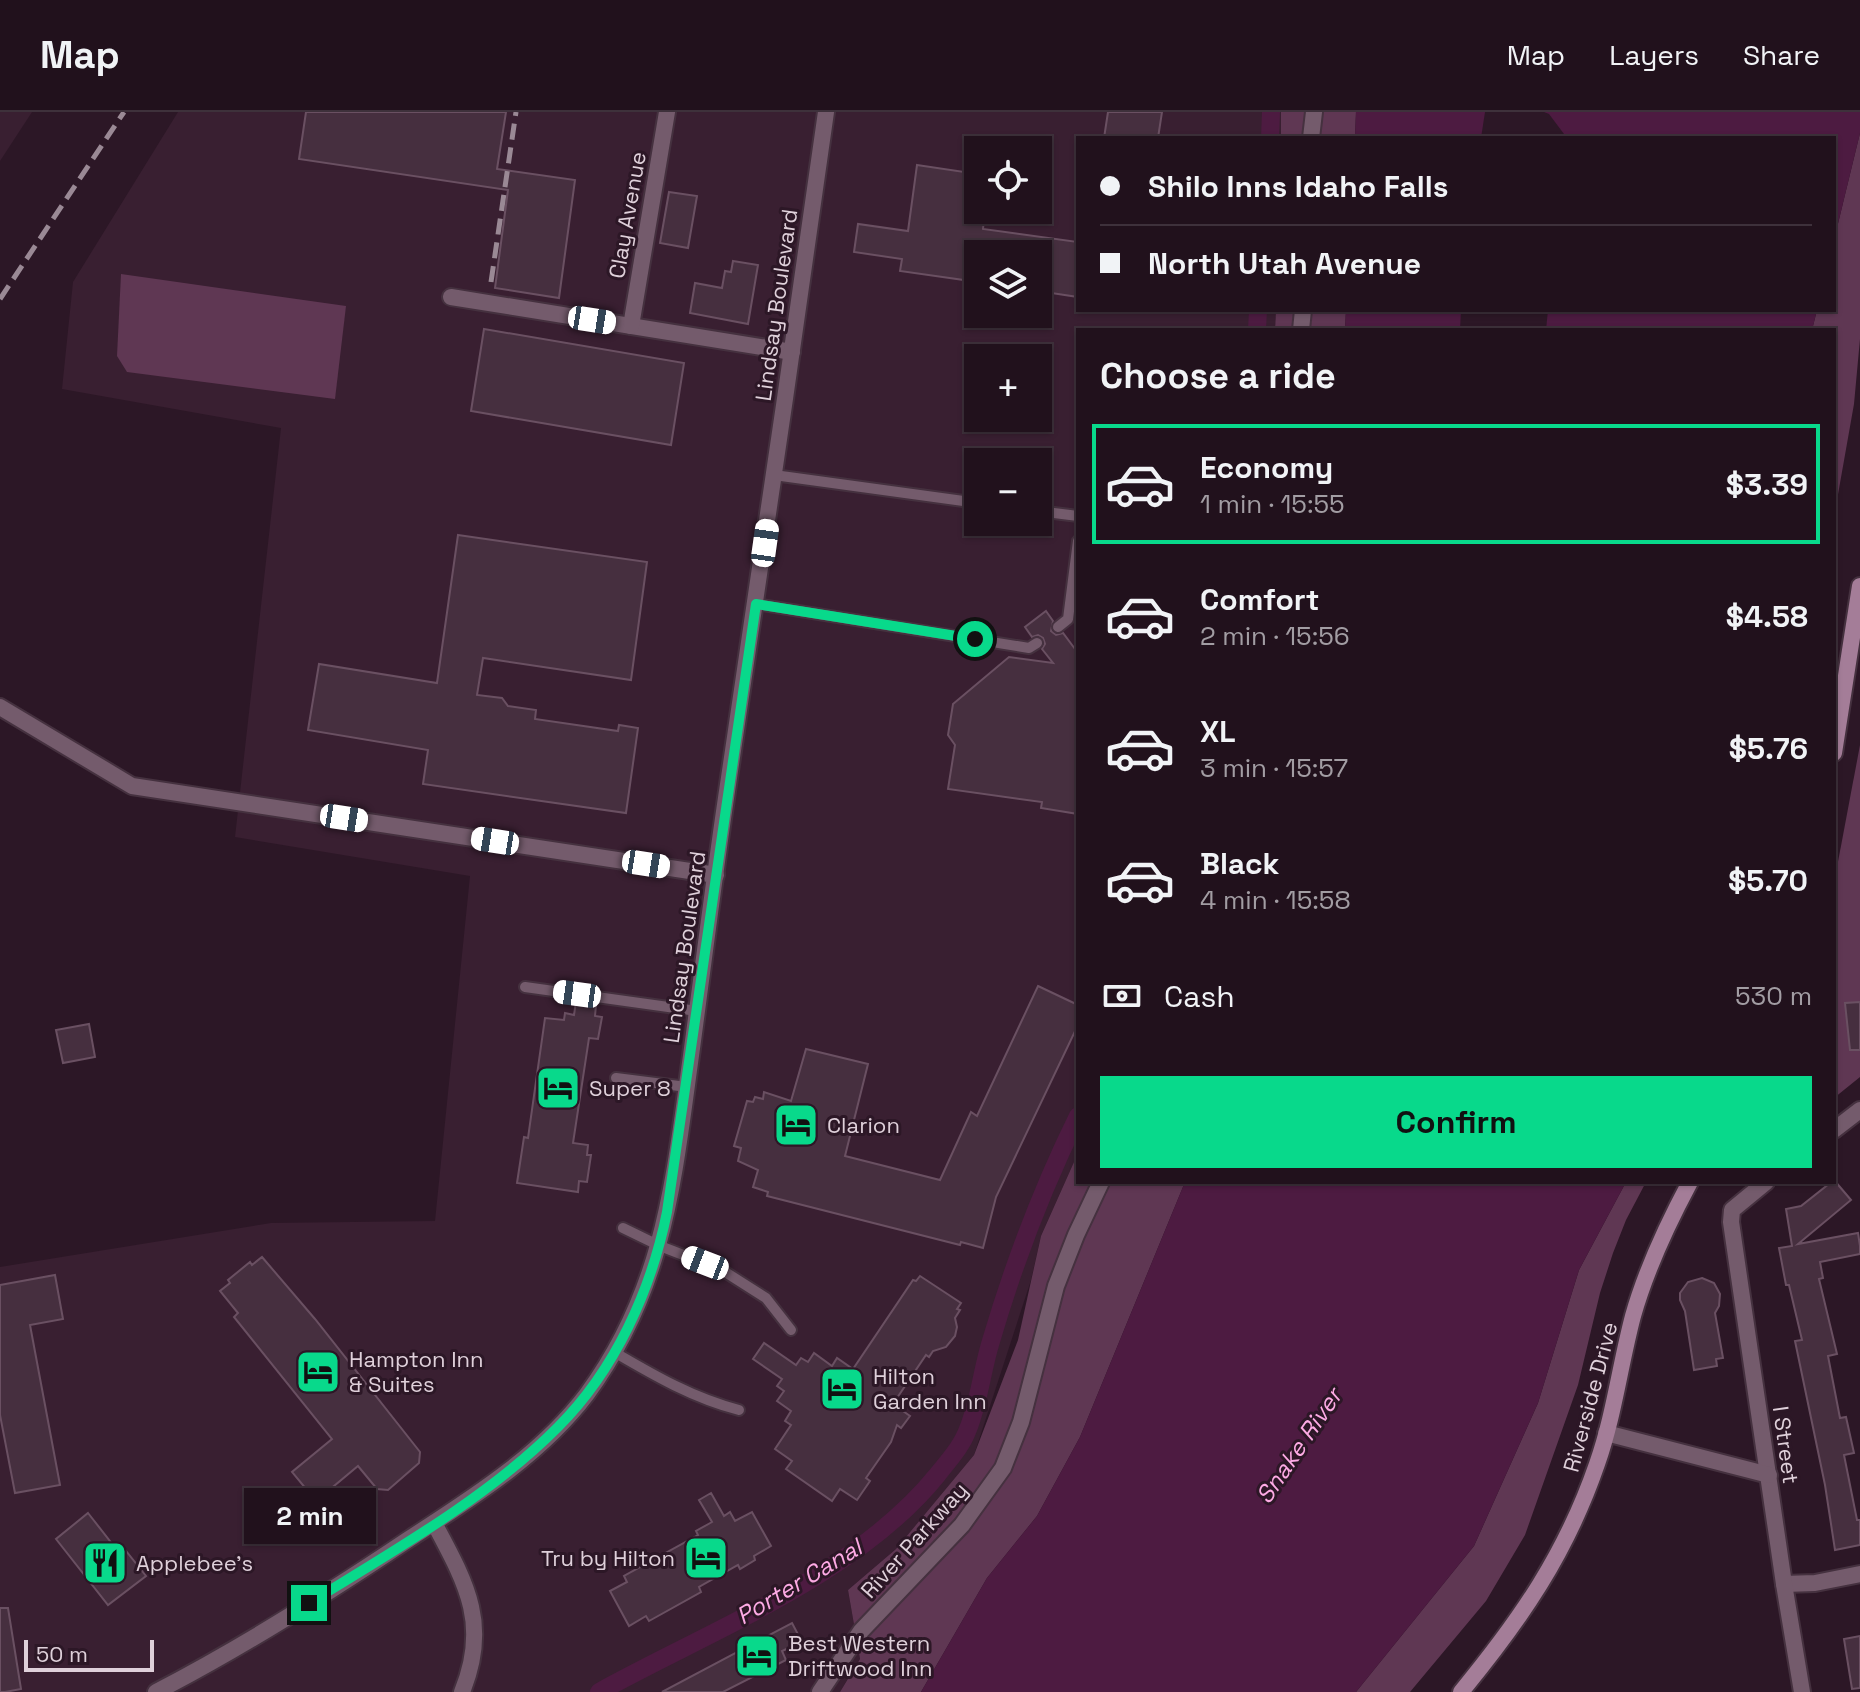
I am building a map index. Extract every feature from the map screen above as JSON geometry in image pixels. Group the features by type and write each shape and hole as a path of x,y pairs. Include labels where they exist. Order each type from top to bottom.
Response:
{"main road":[{"path":"1836,740 1860,586"},
{"name":"Riverside Drive","path":"1461,1692 1515,1626 1555,1563 1584,1501 1606,1433 1640,1292 1689,1184"}],"street":[{"name":"Clay Avenue","path":"631,326 667,112"},
{"name":"Lindsay Boulevard","path":"156,1692 342,1583 507,1472 558,1427 585,1396 614,1352 643,1297 660,1246 687,1087 826,112"},
{"path":"1311,136 1314,112"},
{"path":"451,297 792,352"},
{"path":"0,707 132,786 716,875"},
{"path":"1836,1128 1860,1110"},
{"name":"River Parkway","path":"820,1692 861,1631 962,1525 1003,1468 1021,1422 1056,1286 1100,1184"},
{"name":"I Street","path":"1763,1184 1736,1205 1730,1214 1802,1692"},
{"path":"1606,1433 1769,1475"},
{"path":"434,1523 462,1575 471,1599 474,1627 471,1669 462,1692"},
{"path":"1784,1584 1815,1583 1860,1574"}],"lane":[{"path":"774,475 964,501"},
{"path":"1052,513 1076,516"},
{"path":"1058,627 1068,619 1076,557"},
{"path":"756,604 1029,648 1037,643"},
{"path":"525,987 697,1011"},
{"path":"616,1078 687,1087"},
{"path":"623,1228 722,1270 766,1298 791,1330"},
{"path":"614,1352 672,1386 739,1410"}],"shaded area":[{"path":"0,112 32,112 0,161"},
{"path":"178,112 1281,112 1281,136 1076,136 1076,312 1276,312 1275,328 1076,328 1076,1157 1041,1236 1031,1280 974,1455 896,1549 848,1590 860,1659 840,1692 0,1692 0,1267 271,1223 435,1221 470,876 235,837 281,428 62,389 73,282"},
{"path":"1281,112 1356,112 1355,136 1281,136"},
{"path":"1860,133 1860,339 1854,404 1836,506 1836,328 1812,328 1816,312 1836,312 1836,232"},
{"path":"121,274 346,306 335,399 127,372 117,356"},
{"path":"1276,312 1346,312 1345,328 1275,328"},
{"path":"1860,745 1860,1077 1836,1096 1836,872"},
{"path":"1076,1157 1076,1184 1184,1184 1080,1437 1037,1516 987,1578 921,1692 840,1692 860,1659 848,1590 896,1549 974,1455 1018,1340 1041,1236"},
{"path":"1625,1184 1645,1184 1613,1253 1578,1385 1525,1535 1486,1601 1410,1692 1356,1692 1474,1546 1538,1403 1579,1270"}],"water":[{"path":"1356,112 1485,112 1481,136 1355,136"},
{"path":"1544,112 1860,112 1860,133 1836,232 1836,136 1564,136 1549,114"},
{"path":"1346,312 1461,312 1460,328 1345,328"},
{"path":"1548,312 1816,312 1812,328 1546,328"},
{"name":"Snake River","path":"1184,1184 1625,1184 1579,1270 1538,1403 1474,1546 1356,1692 921,1692 987,1578 1037,1516 1080,1437"}],"building":[{"path":"306,112 506,112 497,169 575,180 559,298 495,288 508,190 299,159"},
{"path":"1108,112 1162,112 1158,136 1104,136"},
{"path":"917,165 964,172 964,224 984,224 983,229 1076,242 1076,297 1052,293 1052,240 964,240 964,280 900,271 902,259 854,252 858,224 908,231"},
{"path":"669,192 697,196 688,248 660,243"},
{"path":"733,261 758,265 748,324 690,313 695,283 722,288 725,271 731,272"},
{"path":"484,329 684,363 671,445 471,411"},
{"path":"458,535 647,562 631,680 483,658 477,695 502,698 508,706 536,710 535,719 618,731 619,725 638,728 626,813 423,784 428,750 308,730 319,664 437,683"},
{"path":"1046,611 1053,621 1051,631 1056,635 1063,633 1076,650 1076,814 1041,808 1042,802 948,789 955,745 948,735 953,704 1009,657 1053,663 1042,649 1045,644 1043,638 1038,635 1032,637 1025,627"},
{"name":"Clarion","path":"1038,986 1076,1004 1076,1029 996,1197 983,1248 961,1242 960,1245 767,1196 768,1192 753,1187 758,1170 738,1161 741,1148 734,1146 747,1101 753,1102 755,1097 763,1099 764,1092 791,1101 806,1049 868,1064 845,1156 940,1180 971,1112 977,1116"},
{"name":"Super 8","path":"576,1002 596,1005 595,1016 602,1017 598,1039 589,1038 573,1143 588,1145 587,1155 591,1155 587,1182 579,1181 578,1192 517,1183 524,1137 528,1138 545,1018 564,1020 565,1013 574,1015"},
{"path":"1860,1002 1860,1050 1850,1050 1845,1003"},
{"path":"89,1024 95,1057 63,1063 56,1030"},
{"path":"1836,1182 1851,1200 1798,1244 1858,1233 1860,1246 1860,1254 1820,1262 1823,1278 1819,1279 1837,1354 1828,1356 1840,1418 1846,1417 1854,1453 1844,1455 1857,1520 1860,1520 1860,1545 1835,1550 1795,1341 1802,1340 1779,1248 1792,1246 1786,1209 1801,1206 1829,1184"},
{"name":"Hampton Inn & Suites","path":"262,1257 420,1452 419,1463 388,1490 377,1489 358,1466 316,1501 292,1472 332,1439 234,1317 238,1313 220,1291 250,1262 252,1265"},
{"path":"55,1275 63,1319 30,1325 60,1485 15,1493 0,1415 0,1285"},
{"name":"Hilton Garden Inn","path":"920,1276 961,1303 955,1318 955,1336 946,1347 933,1351 929,1357 926,1355 893,1404 910,1416 901,1428 897,1425 891,1442 866,1478 870,1481 857,1500 840,1489 832,1501 786,1469 792,1461 775,1449 791,1425 785,1421 791,1411 777,1401 784,1391 777,1386 782,1379 753,1359 764,1343 796,1365 801,1358 808,1362 814,1353 832,1366 837,1358 853,1369 913,1280"},
{"path":"1702,1278 1714,1283 1720,1294 1715,1313 1723,1358 1716,1359 1717,1366 1694,1370 1680,1293 1688,1282"},
{"name":"Tru by Hilton","path":"711,1493 724,1516 730,1512 735,1521 752,1512 771,1546 740,1569 738,1565 699,1587 701,1592 649,1621 646,1616 629,1626 610,1591 627,1582 624,1576 698,1535 696,1531 712,1522 699,1500"},
{"name":"Applebee's","path":"88,1513 117,1550 122,1546 146,1576 108,1605 56,1539"},
{"path":"0,1608 8,1608 21,1689 5,1692 0,1692"},
{"name":"Best Western Driftwood Inn","path":"792,1623 802,1642 782,1651 786,1660 723,1692 662,1692"},
{"path":"1860,1636 1860,1688 1852,1689 1844,1639"}],"waterway":[{"name":"Porter Canal","path":"1270,136 1271,112"},
{"name":"Porter Canal","path":"1257,328 1258,312"},
{"name":"Porter Canal","path":"599,1692 780,1598 825,1571 867,1542 905,1510 938,1474 959,1447 968,1429 991,1341 1019,1255 1076,1120"}],"railway":[{"path":"0,299 124,112"},
{"path":"491,282 516,112"}],"place":[{"name":"Super 8","path":"558,1088"},
{"name":"Clarion","path":"796,1125"},
{"name":"Hampton Inn & Suites","path":"318,1372"},
{"name":"Hilton Garden Inn","path":"842,1389"},
{"name":"Tru by Hilton","path":"706,1558"},
{"name":"Applebee's","path":"105,1563"},
{"name":"Best Western Driftwood Inn","path":"757,1656"}],"route":[{"path":"309,1603 507,1472 558,1427 585,1396 614,1352 643,1297 659,1250 667,1212 756,604 975,639"}]}
